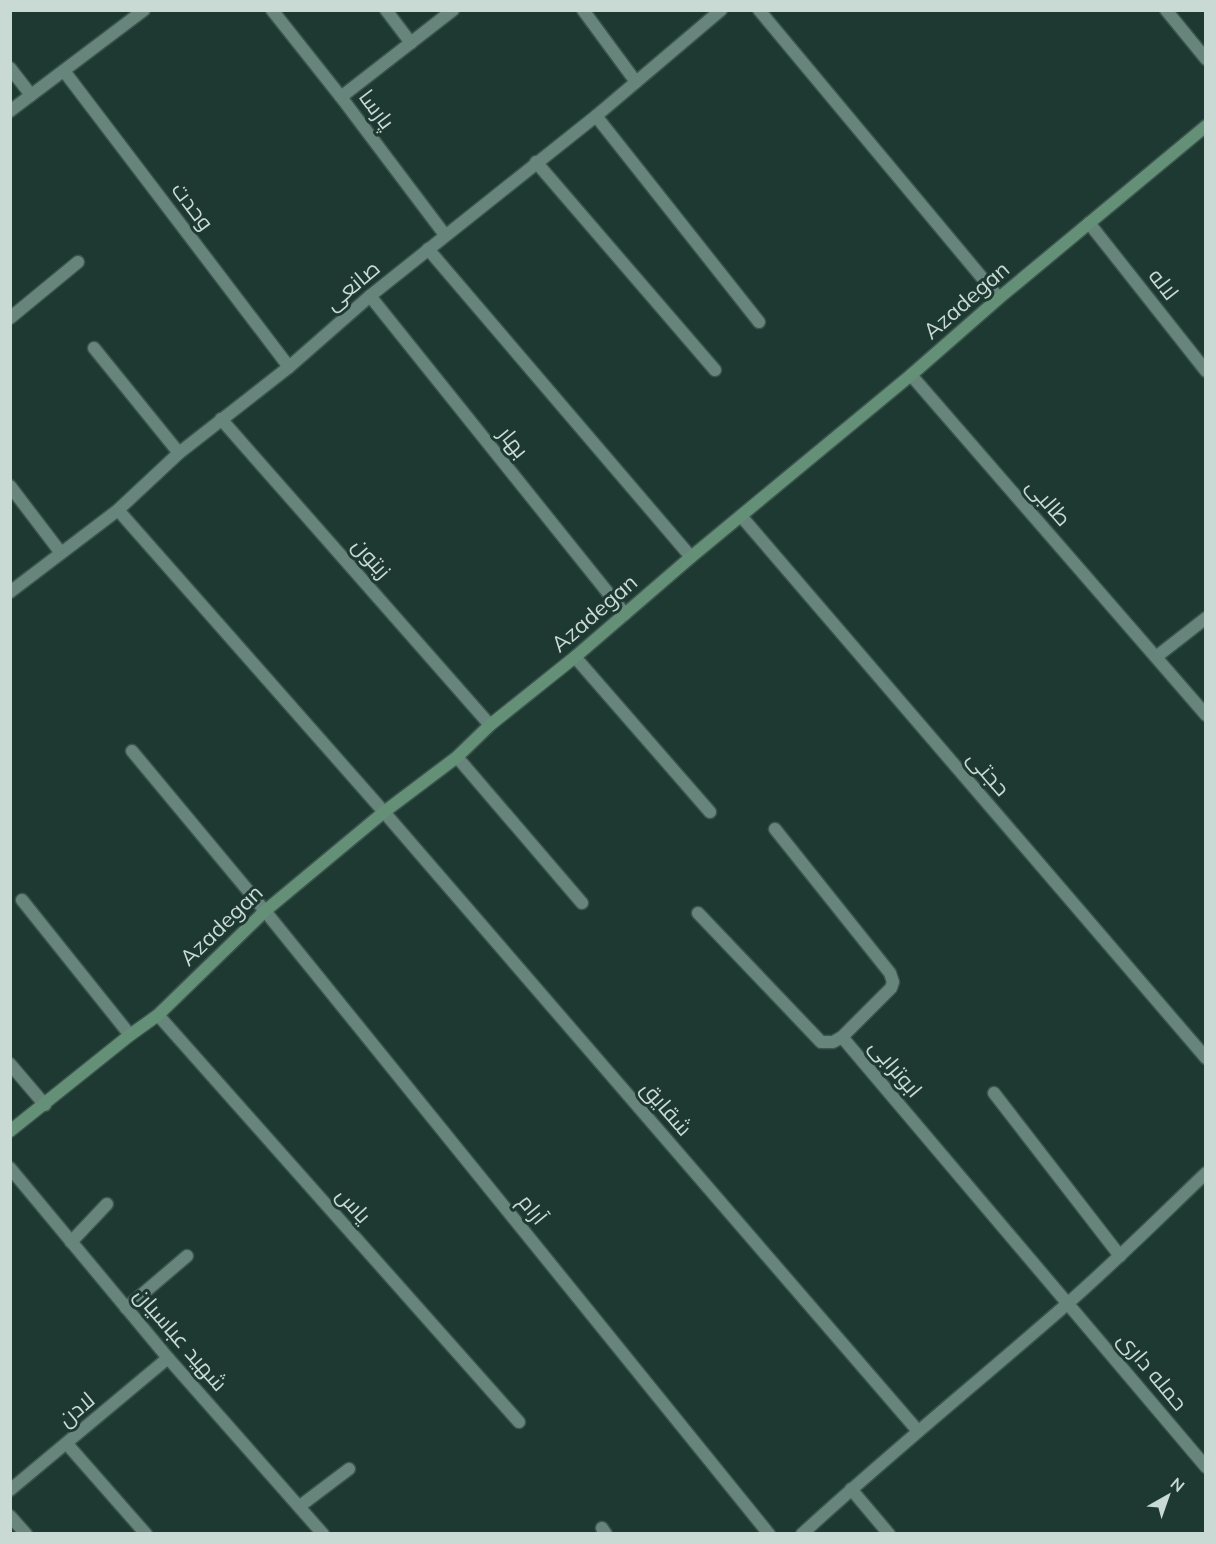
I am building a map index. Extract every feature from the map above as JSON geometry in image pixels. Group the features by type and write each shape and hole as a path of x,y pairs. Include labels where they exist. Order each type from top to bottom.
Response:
{"street":[{"path":"10,111 144,10"},
{"name":"پارسا","path":"272,10 445,235"},
{"path":"386,10 411,43"},
{"path":"341,97 453,10"},
{"path":"583,10 636,82"},
{"path":"759,10 999,298"},
{"path":"1166,10 1206,59"},
{"name":"صانعی","path":"10,592 118,510 179,453 289,367 370,296 445,235 596,116 714,13"},
{"path":"10,68 31,95"},
{"name":"وحدت","path":"63,70 289,367"},
{"path":"596,116 759,322"},
{"name":"Azadegan","path":"10,1131 158,1015 265,911 384,812 457,757 490,725 575,657 691,557 1206,126"},
{"path":"536,162 715,369"},
{"name":"لاله","path":"1089,223 1206,371"},
{"path":"428,249 691,557"},
{"path":"10,318 78,262"},
{"name":"بهار","path":"370,296 625,614"},
{"path":"94,348 179,453"},
{"name":"طالبی","path":"911,375 1206,715"},
{"name":"زیتون","path":"221,419 490,725"},
{"path":"10,486 61,554"},
{"name":"شقایق","path":"118,510 384,812 918,1431"},
{"name":"حجتی","path":"741,516 1206,1058"},
{"path":"1156,657 1206,618"},
{"path":"575,657 710,812"},
{"name":"آرام","path":"132,751 265,911 769,1533"},
{"path":"457,757 582,903"},
{"name":"ابوترابی","path":"776,829 890,973 893,982 891,988 842,1037 1068,1303"},
{"path":"22,900 130,1035"},
{"path":"698,913 821,1042 832,1042 842,1037"},
{"name":"یاس","path":"158,1015 519,1422"},
{"path":"10,1064 45,1105"},
{"path":"994,1092 1120,1256"},
{"name":"شهید عباسیان","path":"10,1168 168,1358 323,1533"},
{"path":"802,1533 1068,1303 1206,1173"},
{"path":"71,1242 107,1204"},
{"path":"126,1308 187,1256"},
{"name":"حمله داری","path":"1068,1303 1206,1467"},
{"name":"لادن","path":"10,1490 168,1358"},
{"path":"67,1444 146,1533"},
{"path":"300,1506 349,1469"},
{"path":"851,1489 889,1533"},
{"path":"10,1516 26,1533"}]}
